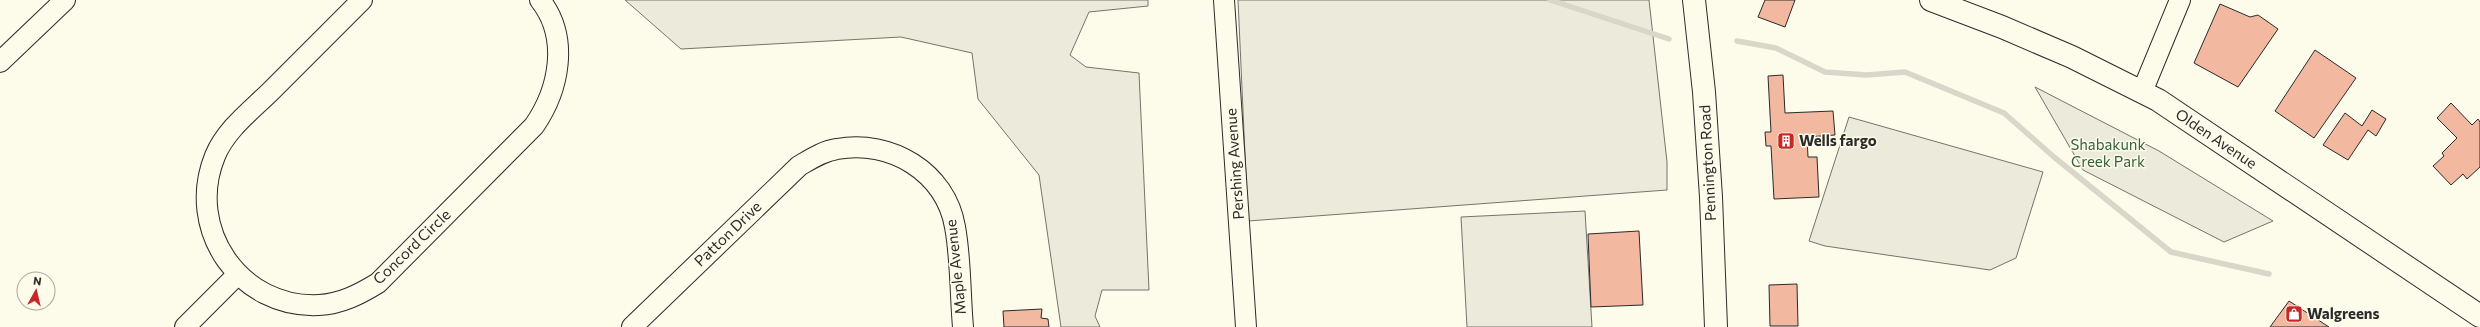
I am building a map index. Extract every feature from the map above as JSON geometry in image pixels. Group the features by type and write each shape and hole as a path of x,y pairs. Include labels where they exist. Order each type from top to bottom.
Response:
{"main road":[{"name":"Pennington Road","path":"1694,0 1704,92 1711,189 1716,327"},
{"name":"Olden Avenue","path":"1931,0 2045,45 2142,92 2480,316"}],"street":[{"path":"0,62 64,0"},
{"name":"Concord Circle","path":"362,0 234,128 216,155 208,176 206,198 208,220 214,240 224,259 237,275 258,291 278,300 300,305 320,305 340,302 361,294 378,283 534,126 544,111 554,89 558,68 557,46 553,24 540,0"},
{"name":"Pershing Avenue","path":"1224,0 1246,327"},
{"path":"2142,92 2180,0"},
{"name":"Maple Avenue","path":"830,151 855,146 872,147 892,152 909,160 924,172 938,187 949,205 955,227 962,327"},
{"name":"Patton Drive","path":"632,327 788,176 818,154 830,151"},
{"path":"185,327 237,275"}],"green space":[{"path":"625,0 1148,0 1148,6 1089,12 1070,55 1086,67 1139,73 1149,290 1102,290 1095,316 1100,327 1061,327 1039,175 978,99 972,53 901,37 681,49"},
{"path":"1238,0 1649,0 1667,162 1667,190 1248,221"},
{"name":"Shabakunk Creek Park","path":"2035,87 2159,151 2273,221 2224,242 2083,170"}],"shaded area":[{"path":"1849,117 2043,172 2016,258 1990,270 1825,246 1809,241"},
{"path":"1585,211 1592,327 1467,327 1461,217"}],"building":[{"path":"1765,0 1795,0 1785,27 1758,17"},
{"path":"2220,4 2250,17 2258,15 2278,29 2238,87 2194,63"},
{"path":"2315,50 2356,78 2314,138 2275,111"},
{"name":"Wells fargo","path":"1783,75 1785,113 1833,111 1835,135 1807,137 1808,157 1817,157 1819,197 1774,199 1771,146 1766,146 1765,132 1771,132 1768,76"},
{"path":"2451,103 2472,125 2478,119 2480,122 2480,167 2467,179 2463,174 2451,185 2433,166 2444,156 2442,153 2457,138 2437,118"},
{"path":"2372,110 2386,119 2376,136 2368,130 2348,160 2323,145 2345,113 2362,126"},
{"path":"1639,231 1643,305 1591,307 1588,234"},
{"path":"1797,284 1798,326 1770,326 1769,285"},
{"name":"Walgreens","path":"2289,301 2329,327 2270,327"},
{"path":"1042,309 1041,318 1048,319 1049,327 1004,327 1003,311"}],"waterway":[{"path":"1550,0 1669,39"},
{"path":"1737,41 1776,48 1825,72 1866,75 1905,72 2004,113 2054,157 2171,252 2269,274"}],"place":[{"name":"Wells fargo","path":"1786,141"},
{"name":"Walgreens","path":"2294,314"}]}
